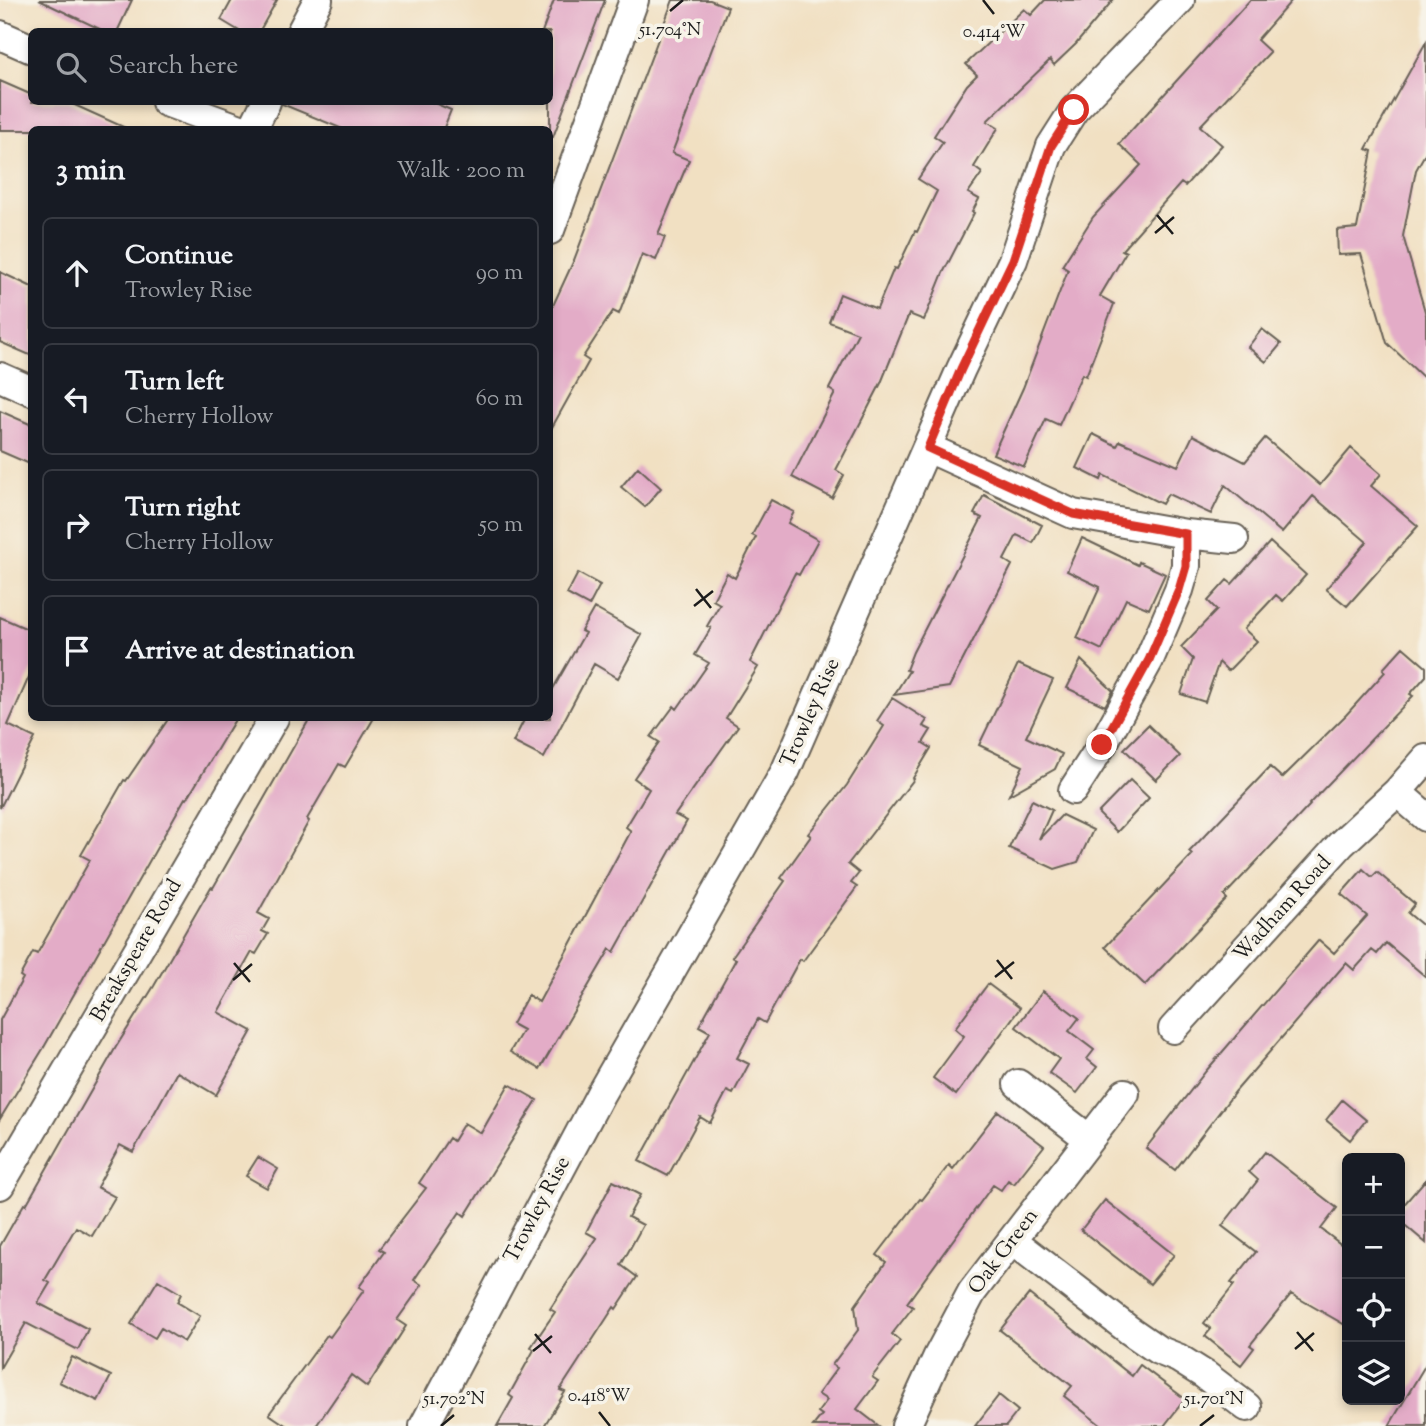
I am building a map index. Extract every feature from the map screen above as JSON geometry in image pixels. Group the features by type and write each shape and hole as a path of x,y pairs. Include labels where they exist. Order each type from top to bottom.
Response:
{"street":[{"path":"303,28 318,0"},
{"path":"553,222 634,0"},
{"name":"Trowley Rise","path":"424,1426 601,1093 785,772 961,369 1013,260 1051,146 1074,110 1180,0"},
{"path":"0,35 28,47"},
{"path":"174,105 232,126"},
{"path":"254,126 264,105"},
{"path":"0,377 28,389"},
{"path":"928,448 1073,514 1234,540"},
{"path":"1073,790 1102,745 1149,660 1179,590 1186,566 1186,534"},
{"name":"Breakspeare Road","path":"0,1185 272,721"},
{"name":"Wadham Road","path":"1172,1029 1342,844 1397,792 1426,760"},
{"path":"1397,792 1426,817"},
{"path":"1017,1084 1089,1139"},
{"name":"Oak Green","path":"906,1426 938,1356 972,1292 1125,1093"},
{"path":"1012,1240 1129,1330 1158,1350 1178,1358 1205,1375 1247,1407"}],"building":[{"path":"39,0 132,0 119,28 98,28"},
{"path":"232,0 277,0 261,28 234,28 221,20"},
{"path":"554,0 605,0 553,137 550,105 553,105 553,28 544,28"},
{"path":"673,0 710,0 728,7 672,153 689,160 658,234 665,237 656,260 642,254 619,314 613,311 583,357 589,361 553,426 553,306 574,260"},
{"path":"1045,0 1113,0 1076,44 1054,65 1050,60 987,121 998,128 974,167 982,173 968,193 979,199 972,212 974,213 943,273 924,320 909,314 881,383 836,470 844,475 832,498 792,477 835,393 829,389 858,333 829,322 840,294 877,309 894,268 897,269 937,191 918,179 943,142 934,136 967,85 977,75 966,64 1024,9 1031,15"},
{"path":"1250,0 1292,0 1257,40 1270,52 1200,126 1222,145 1185,186 1181,183 1122,250 1126,252 1100,296 1114,304 1086,376 1082,374 1059,425 1046,419 1024,467 993,454 1023,388 1068,270 1062,266 1093,217 1141,165 1119,144"},
{"path":"1426,42 1426,152 1416,170 1403,236 1426,315 1426,380 1387,343 1361,254 1338,255 1337,230 1357,228 1372,151 1366,149"},
{"path":"0,81 28,93 28,105 75,105 121,126 28,126 28,130 0,130"},
{"path":"284,105 439,105 451,110 445,126 335,126"},
{"path":"0,272 28,285 28,354 0,342"},
{"path":"1262,329 1281,344 1266,362 1248,347"},
{"path":"0,411 28,423 28,463 0,451"},
{"path":"1093,434 1117,446 1120,441 1178,466 1193,435 1245,462 1265,438 1320,485 1351,448 1381,474 1371,486 1418,526 1347,606 1326,589 1367,542 1313,496 1282,533 1225,485 1211,514 1168,494 1162,504 1103,475 1101,480 1077,468"},
{"path":"638,467 661,488 645,507 621,487"},
{"path":"984,495 1042,525 1033,543 1017,535 1004,560 1012,565 949,687 894,695 909,671 906,670 913,652 982,518 974,514"},
{"path":"771,500 794,512 788,523 818,540 799,575 795,573 750,662 758,667 726,718 738,726 675,815 687,821 614,952 610,949 540,1069 510,1052 523,1030 512,1024 528,995 539,1002 631,831 626,827 649,789 634,778 659,742 651,737 674,706 677,709 709,663 695,655 711,628 707,626 720,604 713,600 727,573 735,578 756,537 752,535"},
{"path":"1082,538 1138,565 1139,562 1165,574 1149,609 1126,599 1102,650 1077,638 1100,587 1067,571"},
{"path":"1270,542 1306,575 1283,601 1276,595 1244,629 1257,641 1228,671 1219,662 1205,702 1181,694 1193,659 1181,647 1217,610 1208,601 1227,580 1232,584"},
{"path":"578,573 600,585 589,606 567,594"},
{"path":"594,608 642,635 618,678 594,664 544,758 513,742 524,721 553,721 553,689 585,633 581,631"},
{"path":"0,617 28,629 28,679 8,725 35,738 0,808"},
{"path":"1403,647 1426,667 1426,676 1410,694 1413,696 1309,804 1224,896 1227,899 1145,985 1105,947 1192,855 1189,852 1270,767 1282,778 1346,715 1385,672 1383,669"},
{"path":"1081,660 1113,691 1105,706 1067,688"},
{"path":"1018,664 1053,680 1026,737 1062,754 1055,769 1009,795 1023,766 979,745"},
{"path":"892,698 927,720 923,726 931,730 923,743 931,748 914,779 848,864 859,873 851,883 857,887 803,961 800,959 765,1023 758,1019 737,1058 749,1064 733,1094 727,1091 710,1123 700,1117 668,1176 639,1161 710,1032 699,1026 736,959 732,957 785,881 781,878 811,836 808,834 847,785 884,726 877,721"},
{"path":"167,721 234,721 187,799 185,798 43,1049 0,1119 0,1020 23,978 20,976 33,952 37,954 90,860 81,855 124,780 126,781"},
{"path":"308,721 372,721 345,767 339,764 258,913 269,919 262,931 268,934 256,954 252,952 218,1012 252,1031 216,1095 177,1072 133,1152 120,1145 97,1187 115,1197 92,1236 76,1227 45,1280 50,1283 38,1303 88,1329 78,1350 26,1323 0,1368 0,1246 211,887 213,888"},
{"path":"1148,725 1180,756 1156,780 1124,749"},
{"path":"1130,780 1149,798 1117,832 1098,813"},
{"path":"1032,800 1052,810 1039,839 1062,815 1093,830 1078,862 1055,869 1009,848"},
{"path":"1363,869 1372,877 1377,872 1415,904 1408,913 1426,928 1426,977 1386,943 1377,954 1372,950 1354,970 1346,963 1235,1092 1175,1170 1146,1148 1206,1071 1319,940 1334,953 1367,916 1341,894"},
{"path":"988,984 1020,1008 956,1095 933,1078 964,1036 955,1028"},
{"path":"1043,991 1079,1018 1069,1031 1094,1050 1087,1059 1097,1067 1077,1093 1049,1073 1059,1059 1016,1027"},
{"path":"509,1084 537,1100 465,1216 460,1212 414,1280 422,1285 397,1320 406,1326 367,1387 351,1375 316,1426 287,1426 269,1414 364,1290 359,1287 384,1252 379,1249 426,1188 419,1183 449,1138 453,1141 464,1123 481,1133"},
{"path":"1342,1100 1366,1120 1350,1140 1326,1120"},
{"path":"998,1111 1044,1146 1014,1184 1008,1180 1001,1190 993,1185 907,1303 913,1307 892,1334 900,1341 872,1377 878,1381 857,1409 879,1426 813,1426 822,1415 818,1412 827,1400 818,1394 837,1368 832,1365 858,1330 855,1306 886,1262 877,1255 920,1199 922,1200 949,1165 953,1169"},
{"path":"1265,1152 1337,1208 1321,1229 1342,1245 1342,1323 1291,1294 1250,1345 1254,1348 1241,1365 1205,1336 1211,1329 1204,1323 1256,1252 1222,1226 1258,1180 1249,1172"},
{"path":"258,1157 278,1169 267,1188 246,1176"},
{"path":"1426,1179 1426,1243 1405,1225 1405,1203"},
{"path":"613,1181 640,1195 628,1217 643,1225 621,1265 637,1277 616,1309 614,1307 560,1390 565,1392 544,1426 497,1426 513,1398 509,1395 534,1350 531,1347 555,1312 550,1309 597,1238 586,1232"},
{"path":"1105,1200 1174,1255 1150,1284 1081,1230"},
{"path":"158,1280 181,1294 177,1302 200,1316 184,1342 161,1328 155,1338 131,1324"},
{"path":"1029,1294 1132,1376 1140,1365 1185,1399 1164,1426 1102,1426 1064,1396 1072,1386 1000,1330"},
{"path":"72,1357 111,1376 98,1401 59,1382"},
{"path":"1426,1364 1426,1426 1389,1426 1402,1405 1405,1405 1405,1399"},
{"path":"999,1395 1018,1411 1006,1426 975,1426"}],"route":[{"path":"1074,110 1051,146 1013,260 961,369 928,448 1073,514 1186,534 1186,566 1179,590 1149,660 1102,745"}]}
